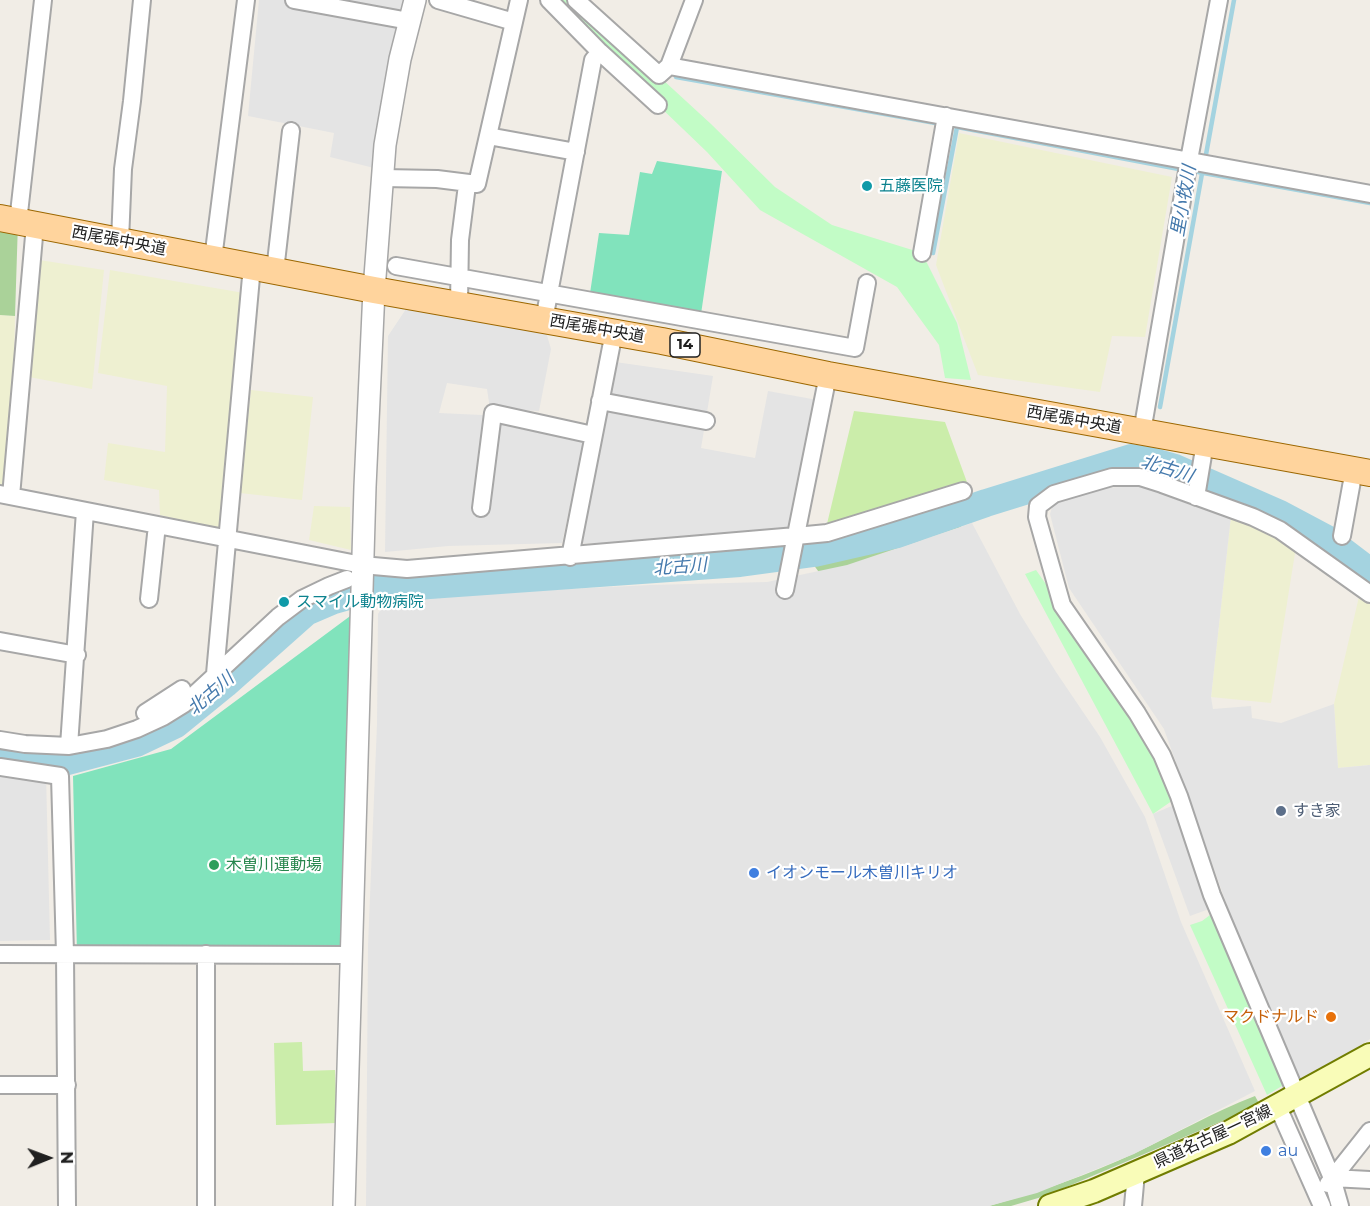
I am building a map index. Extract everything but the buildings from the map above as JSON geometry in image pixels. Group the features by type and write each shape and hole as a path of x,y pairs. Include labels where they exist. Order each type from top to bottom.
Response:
{"main road":[{"name":"西尾張中央道","path":"18,222 1142,432 1204,453 1362,471"},
{"name":"県道名古屋一宮線","path":"1050,1206 1094,1191 1228,1133 1370,1056"}],"street":[{"path":"43,0 18,222 5,495 227,539 357,570 407,569 796,539 963,491"},
{"path":"120,241 123,170 142,0"},
{"path":"213,259 246,0"},
{"path":"294,0 409,21"},
{"path":"344,1206 361,608 357,570 385,145 396,80 415,0"},
{"path":"438,0 514,22"},
{"path":"383,178 436,179 467,185 477,184 519,0"},
{"path":"549,0 600,52 658,105"},
{"path":"578,1 658,75 669,66 693,0"},
{"path":"1142,432 1199,162 1219,0"},
{"path":"544,320 593,60 600,52"},
{"path":"669,66 1370,194"},
{"path":"922,253 946,116"},
{"path":"215,674 227,539 263,269 291,131"},
{"path":"488,136 576,152"},
{"path":"459,304 460,240 467,185"},
{"path":"396,266 855,348 867,283"},
{"path":"662,341 666,314"},
{"path":"570,557 614,332"},
{"path":"785,590 828,375"},
{"path":"600,401 706,421"},
{"path":"481,508 493,413 593,435"},
{"path":"1197,494 1204,453"},
{"path":"1342,536 1362,471"},
{"path":"1317,1203 1288,1101 1212,895 1179,796 1162,755 1137,713 1062,605 1036,518 1038,506 1054,494 1112,477 1140,477 1197,494 1280,530 1370,594"},
{"path":"70,740 85,511"},
{"path":"149,599 157,525"},
{"path":"0,740 25,744 107,739 163,717 184,704 215,674 302,599 357,570"},
{"path":"0,641 77,656"},
{"path":"70,740 120,725 158,706 182,689"},
{"path":"0,767 60,776 65,954 67,1206"},
{"path":"0,954 350,955"},
{"path":"206,954 206,1206"},
{"path":"0,1085 67,1085"},
{"path":"1288,1101 1332,1178 1340,1206"},
{"path":"1317,1203 1332,1178 1370,1131"},
{"path":"1133,1206 1136,1173"},
{"path":"1332,1178 1370,1180"}],"green space":[{"path":"556,0 576,0 711,124 775,187 832,225 922,253 957,323 971,380 945,378 939,345 897,287 760,210 707,152"},
{"path":"959,133 1172,177 1145,337 1112,336 1100,392 978,375 936,265"},
{"path":"657,161 722,171 701,314 589,300 599,233 629,235 640,172 652,174"},
{"path":"0,218 18,222 15,316 0,315"},
{"path":"39,260 104,270 92,389 29,377"},
{"path":"110,270 244,293 221,529 160,515 159,490 104,480 108,443 165,452 167,386 98,373"},
{"path":"0,315 15,316 11,496 0,488"},
{"path":"251,390 313,397 302,500 240,493"},
{"path":"854,411 945,422 968,485 826,528"},
{"path":"314,506 350,507 351,550 309,540"},
{"path":"1231,516 1280,530 1296,547 1271,703 1211,697"},
{"path":"958,520 961,527 821,575 813,564 909,538"},
{"path":"1036,570 1137,713 1179,796 1153,814 1025,574"},
{"path":"1361,588 1370,595 1370,765 1338,768 1334,704"},
{"name":"木曽川運動場","path":"361,608 350,955 77,954 73,776 171,749"},
{"path":"1214,912 1292,1080 1267,1095 1190,925 1202,921"},
{"path":"302,1042 303,1071 335,1070 337,1123 276,1125 274,1043"},
{"path":"1255,1096 1260,1105 1045,1196 1011,1206 989,1206 1100,1169"}],"shaded area":[{"path":"259,0 404,0 384,85 374,168 330,157 334,133 248,116"},
{"path":"414,297 546,332 551,349 539,411 490,409 487,389 447,383 439,413 482,415 586,433 562,543 448,546 385,552 388,336"},
{"path":"608,361 713,376 701,448 755,458 768,391 823,401 796,536 572,544"},
{"name":"すき家","path":"1145,486 1231,516 1211,697 1213,709 1251,706 1252,718 1281,723 1334,704 1338,768 1370,765 1370,1039 1306,1081 1298,1079 1250,970 1164,729 1069,588 1050,514 1053,504 1100,488"},
{"path":"972,523 1020,614 1100,737 1145,817 1181,922 1255,1091 1134,1154 1037,1193 989,1206 366,1206 368,946 377,724 378,614 387,600 442,595 651,585 767,582 847,565"},
{"path":"0,767 46,774 50,940 0,941"},
{"path":"1181,802 1209,909 1190,916 1153,814"}],"waterway":[{"name":"里小牧川","path":"1205,160 1234,0"},
{"path":"676,77 941,124"},
{"path":"933,253 957,127 1184,170"},
{"name":"里小牧川","path":"1160,407 1203,168"},
{"path":"1198,172 1370,203"},
{"name":"北古川","path":"0,756 25,761 64,762 136,743 176,724 306,612 334,600 373,589 740,563 814,553 897,534 986,503 1131,458 1175,468 1280,514 1327,539 1370,572"}],"place":[{"name":"五藤医院","path":"867,186"},
{"name":"スマイル動物病院","path":"284,602"},
{"name":"すき家","path":"1281,811"},
{"name":"木曽川運動場","path":"214,865"},
{"name":"イオンモール木曽川キリオ","path":"754,873"},
{"name":"マクドナルド","path":"1331,1017"},
{"name":"au","path":"1266,1151"}]}
